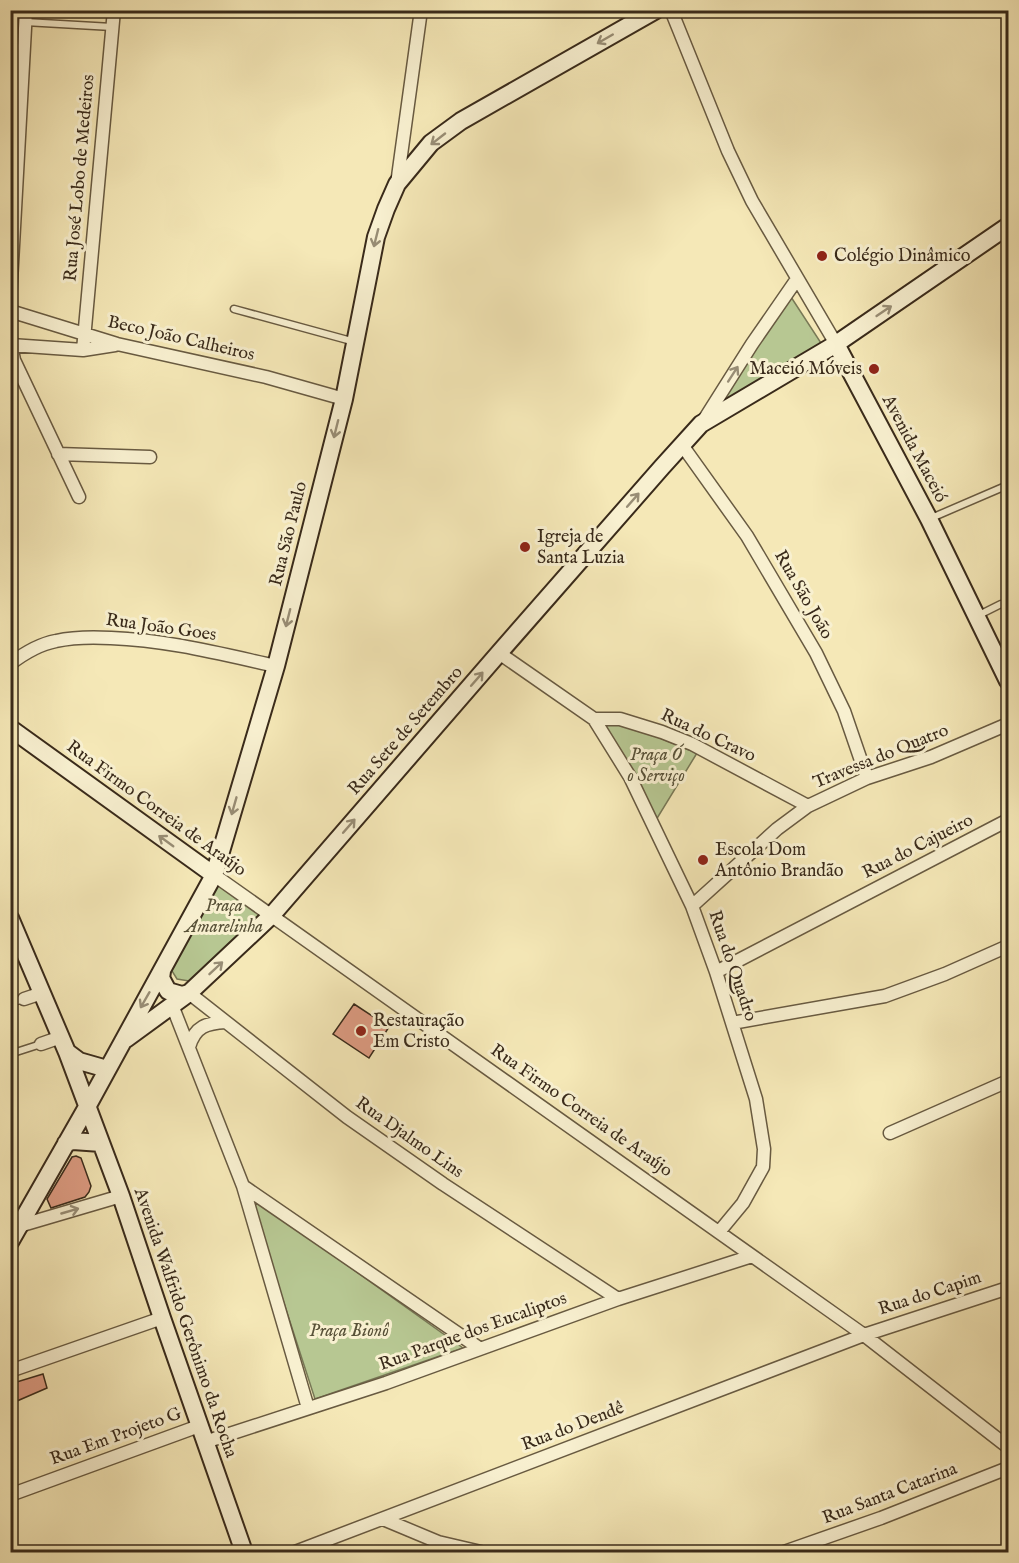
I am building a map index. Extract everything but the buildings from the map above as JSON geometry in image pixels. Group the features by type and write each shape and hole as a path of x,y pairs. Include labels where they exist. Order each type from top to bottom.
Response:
{"street":[{"name":"Rua José Lobo de Medeiros","path":"83,350 114,10"},
{"name":"Rua São Paulo","path":"10,1242 214,875 276,666 344,399 376,237 397,184 421,10"},
{"path":"397,184 431,143 461,121 656,10"},
{"name":"Avenida Maceió","path":"671,10 728,151 752,201 836,344 929,519 1007,674"},
{"path":"10,300 26,16"},
{"name":"Rua Sete de Setembro","path":"702,424 836,344 1008,226"},
{"name":"Rua Sete de Setembro","path":"120,1043 189,993 272,915 499,653 702,424 752,344 797,279"},
{"name":"Beco João Calheiros","path":"10,311 117,344 266,377 344,399"},
{"path":"10,328 14,360 79,496"},
{"path":"11,345 83,350 117,344"},
{"name":"Rua São João","path":"682,445 747,536 816,653 844,711 867,778"},
{"path":"58,454 150,457"},
{"name":"Rua João Goes","path":"10,664 22,655 54,641 88,637 185,646 276,666"},
{"path":"499,653 594,719"},
{"name":"Rua do Cravo","path":"594,719 620,719 692,744 808,806"},
{"name":"Rua do Quadro","path":"594,719 630,777 692,906 716,972 756,1100 764,1149 763,1167 743,1203 719,1232"},
{"name":"Travessa do Quatro","path":"692,906 777,829 808,806 867,778 931,757 1008,724"},
{"name":"Rua Firmo Correia de Araújo","path":"10,728 864,1335 1008,1447"},
{"name":"Rua do Cajueiro","path":"716,972 1008,820"},
{"path":"10,918 64,1045 87,1107"},
{"path":"732,1023 885,996 945,974 1008,946"},
{"path":"162,971 161,978 168,991 182,995 189,993"},
{"path":"24,999 42,993"},
{"name":"Rua Djalmo Lins","path":"189,993 347,1117 443,1184 618,1299"},
{"path":"172,1005 243,1186 308,1408"},
{"path":"189,1047 197,1030 208,1023 226,1022"},
{"path":"41,1044 64,1045 79,1061 107,1069"},
{"path":"890,1133 1008,1081"},
{"name":"Avenida Walfrido Gerônimo da Rocha","path":"87,1107 121,1196 244,1552"},
{"path":"66,1143 73,1141 101,1143"},
{"path":"243,1186 479,1348"},
{"path":"19,1226 121,1196"},
{"name":"Rua Parque dos Eucaliptos","path":"202,1434 308,1408 386,1383 618,1299 752,1256"},
{"name":"Rua do Capim","path":"864,1335 1008,1288"},
{"path":"10,1371 162,1318"},
{"name":"Rua do Dendê","path":"295,1552 864,1335"},
{"name":"Rua Em Projeto G","path":"10,1495 202,1434"},
{"name":"Rua Santa Catarina","path":"784,1552 881,1518 1008,1468"},
{"path":"382,1519 440,1547 480,1552"}],"lane":[{"path":"26,16 112,27"},
{"path":"234,309 355,342"},
{"path":"929,519 1008,485"},
{"path":"976,616 1000,604 1008,606"},
{"path":"10,1003 24,999"},
{"path":"10,1054 41,1044"}],"green space":[{"path":"791,297 821,343 714,411"},
{"name":"Praça Ó o Serviço","path":"600,723 623,723 697,753 656,820"},
{"name":"Praça Amarelinha","path":"216,881 263,914 189,981 177,979 170,962"},
{"name":"Praça Bionô","path":"249,1195 463,1348 315,1399"}],"place":[{"name":"Colégio Dinâmico","path":"822,256"},
{"name":"Maceió Móveis","path":"874,369"},
{"name":"Igreja de Santa Luzia","path":"525,547"},
{"name":"Escola Dom Antônio Brandão","path":"703,860"},
{"name":"Restauração Em Cristo","path":"361,1031"}]}
